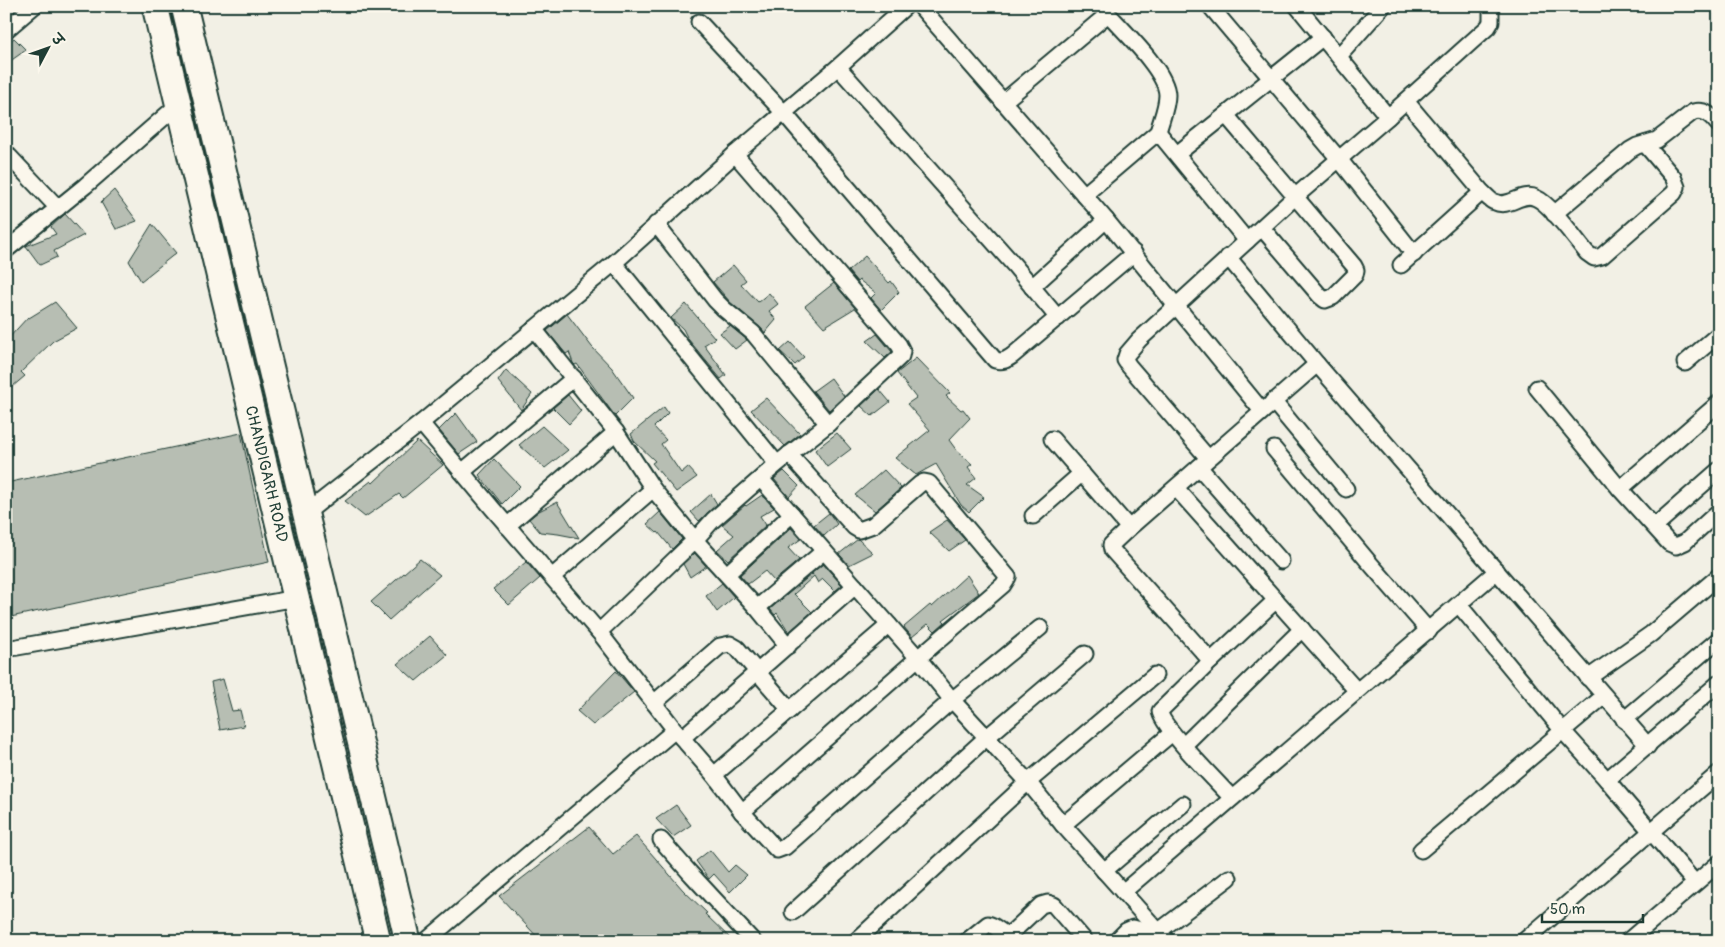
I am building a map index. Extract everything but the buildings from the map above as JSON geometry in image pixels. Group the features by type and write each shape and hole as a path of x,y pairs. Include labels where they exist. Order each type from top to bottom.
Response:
{"main road":[{"name":"CHANDIGARH ROAD","path":"155,6 378,941"},
{"name":"CHANDIGARH ROAD","path":"184,6 408,941"}],"street":[{"path":"6,30 34,6"},
{"path":"306,513 420,423 614,263 735,154 906,6"},
{"path":"920,6 1106,220 1176,306 1346,489"},
{"path":"1210,6 1339,159 1414,254"},
{"path":"1339,56 1383,6"},
{"path":"1281,560 1125,360 1127,354 1131,348 1228,257 1488,27 1491,22 1491,6"},
{"path":"1300,7 1388,117"},
{"path":"1003,102 1105,10 1140,47 1166,86 1166,102 1158,132 1084,195"},
{"path":"699,22 784,112 995,360 1000,362 1006,360 1134,253"},
{"path":"1177,154 1323,37"},
{"path":"838,66 1058,318"},
{"path":"1406,101 1482,192 1495,202 1507,204 1526,196 1536,197 1546,205 1586,253 1594,258 1602,256 1674,194 1677,187 1673,177 1645,144"},
{"path":"6,250 178,105"},
{"path":"1554,214 1630,150 1657,140 1693,112 1700,110 1708,113 1719,125"},
{"path":"1226,115 1296,196 1356,270 1355,275 1333,297 1324,300 1262,228"},
{"path":"1158,132 1247,241"},
{"path":"6,152 58,208"},
{"path":"599,632 695,540 713,520 748,488 828,424 897,361 902,351 735,154"},
{"path":"1401,265 1482,192"},
{"path":"1032,287 1106,220"},
{"path":"656,224 715,300 753,333 828,424"},
{"path":"1228,257 1317,364 1648,746"},
{"path":"614,263 783,459 854,527 860,530 873,525 920,484 924,482 929,483 1008,577 1003,585 742,812"},
{"path":"534,329 616,432 653,489 695,540 758,608 788,646"},
{"path":"1685,363 1719,334"},
{"path":"1211,661 1112,550 1111,545 1203,462 1317,364"},
{"path":"462,472 574,378"},
{"path":"1536,388 1620,489 1669,543 1676,546 1685,542 1719,511"},
{"path":"1620,489 1719,403"},
{"path":"420,423 599,632 742,812 773,848 777,850 781,850 952,700 1040,628"},
{"path":"507,526 616,432"},
{"path":"1052,439 1129,528"},
{"path":"1274,449 1429,631"},
{"path":"1033,516 1082,473"},
{"path":"761,479 856,586 952,700 1028,782 1123,892 1158,938"},
{"path":"1655,526 1715,479"},
{"path":"1176,488 1357,691"},
{"path":"552,577 653,489"},
{"path":"727,574 792,514"},
{"path":"758,608 824,551"},
{"path":"1123,892 1498,571"},
{"path":"1588,678 1651,634 1719,576"},
{"path":"426,941 679,734 758,672 856,586"},
{"path":"6,649 297,598"},
{"path":"1232,798 1172,732 1160,716 1160,711 1276,600"},
{"path":"1459,605 1562,731 1607,780 1695,884"},
{"path":"714,775 889,625"},
{"path":"1184,745 1302,629"},
{"path":"654,703 720,646 730,644 738,648 790,710"},
{"path":"1624,720 1717,645"},
{"path":"793,912 986,738 1086,654"},
{"path":"856,941 1028,782 1155,675"},
{"path":"1607,780 1719,683"},
{"path":"1421,850 1604,696"},
{"path":"1063,824 1172,732"},
{"path":"1524,941 1719,774"},
{"path":"1104,871 1183,804"},
{"path":"662,840 753,941"},
{"path":"1628,941 1719,863"},
{"path":"1158,938 1228,878"},
{"path":"967,941 988,924 994,925 1000,932 1010,934 1041,905 1048,903 1054,905 1085,941"},
{"path":"1116,941 1126,931 1133,928 1158,938"}]}
